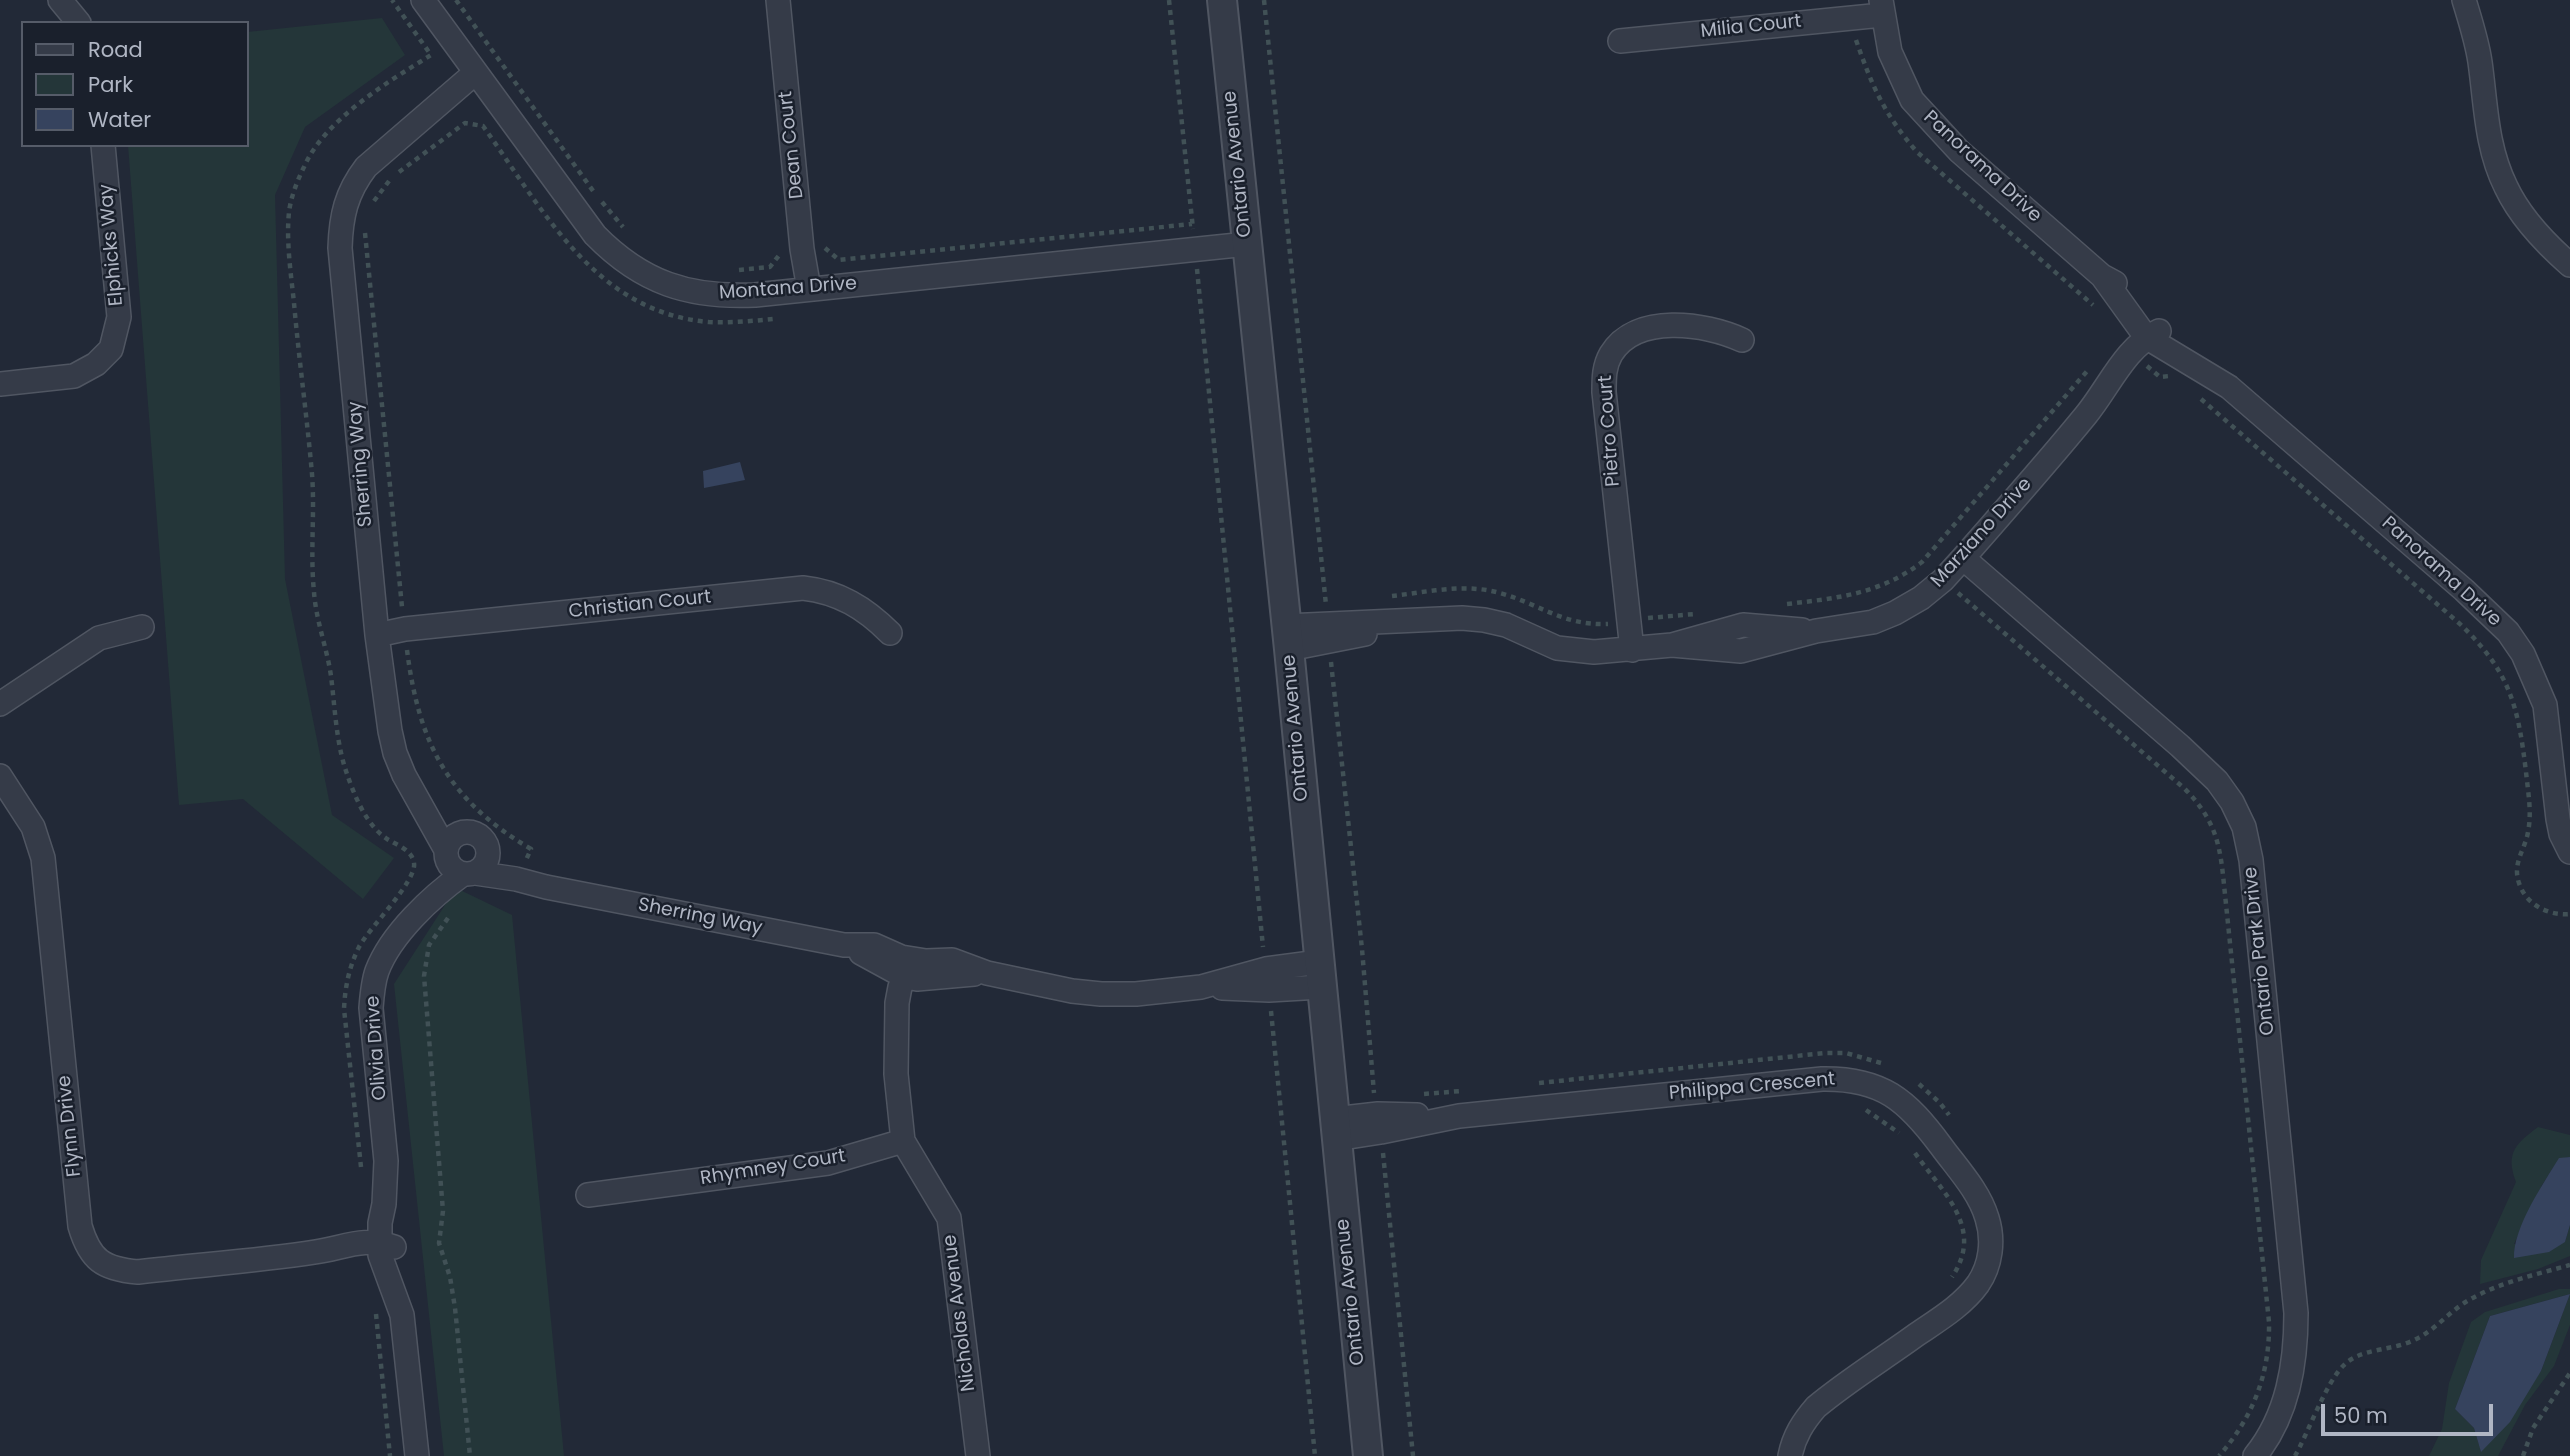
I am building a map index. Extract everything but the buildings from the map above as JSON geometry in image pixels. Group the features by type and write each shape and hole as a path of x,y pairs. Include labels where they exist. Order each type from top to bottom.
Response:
{"street":[{"path":"60,0 77,21"},
{"name":"Montana Drive","path":"423,0 595,234 627,265 671,287 724,297 1247,244"},
{"name":"Dean Court","path":"778,0 802,249 809,289"},
{"name":"Ontario Avenue","path":"1222,0 1288,637 1368,1456"},
{"path":"2464,0 2480,59 2487,129 2506,189 2540,236 2570,265"},
{"path":"2479,0 2484,24 2480,59"},
{"name":"Milia Court","path":"1620,41 1881,8"},
{"name":"Panorama Drive","path":"1881,8 1890,52 1912,100 1959,151 2102,275 2129,291 2152,343 2202,352 2229,387 2464,590 2508,632 2536,678 2545,705 2558,819 2561,834 2570,852"},
{"name":"Sherring Way","path":"480,80 455,107 407,133 381,152 353,184 345,201 340,248 377,635 387,712 395,753 404,775 458,858 516,879 556,889 844,945 874,945 901,957 913,972 952,960 987,973 1072,991 1101,994 1320,975"},
{"name":"Elphicks Way","path":"0,384 74,376 96,364 111,349 118,317 103,147"},
{"name":"Pietro Court","path":"1632,650 1604,391 1605,369 1618,345 1629,335 1645,329 1669,326 1709,328 1742,340"},
{"name":"Marziano Drive","path":"1288,637 1462,618 1506,625 1566,650 1594,652 1672,645 1741,651 1816,631 1873,622 1921,598 1943,580 2152,343"},
{"name":"Ontario Park Drive","path":"1963,558 2217,781 2232,802 2244,827 2250,860 2296,1323 2296,1343 2287,1397 2263,1446 2255,1456"},
{"name":"Christian Court","path":"377,635 404,629 803,589 837,595 857,605 890,633"},
{"path":"0,704 99,638 142,627"},
{"name":"Flynn Drive","path":"0,776 33,827 43,858 80,1226 91,1253 107,1266 138,1272 317,1252 356,1242 384,1248"},
{"name":"Sherring Way","path":"458,858 478,835 486,843 488,854 516,879"},
{"name":"Olivia Drive","path":"417,1456 402,1315 405,1279 384,1248 398,1195 386,1161 371,1008 373,988 377,971 386,953 458,858 484,865 488,854"},
{"path":"902,1141 896,1046 913,1002 913,972"},
{"name":"Philippa Crescent","path":"1335,1129 1844,1079 1879,1087 1895,1096 1912,1110 1981,1203 1990,1231 1991,1248 1987,1267 1973,1290 1951,1311 1816,1407 1795,1437 1790,1456"},
{"name":"Rhymney Court","path":"588,1195 828,1163 902,1141"},
{"name":"Nicholas Avenue","path":"902,1141 949,1218 978,1456"}],"path":[{"path":"392,0 431,55 352,111 317,144 304,164 294,191 289,211 289,230 292,285 312,477 314,595 330,674 339,745 346,771 366,815 386,838 401,846 410,855 414,872"},
{"path":"1169,0 1315,1456"},
{"path":"1264,0 1413,1456"},
{"path":"370,210 382,188 400,170 466,123 483,126 570,247 599,277 620,291 661,311 708,322 773,319"},
{"path":"366,226 404,629 417,713 440,763 472,805 499,829 531,849"},
{"path":"2152,343 2160,377 2175,376"},
{"path":"1786,604 1870,591 1907,574 1922,562 2096,361"},
{"path":"2195,394 2460,624 2488,653 2509,692 2519,719 2522,738 2529,808 2528,832 2517,864 2519,885 2531,901 2543,910 2555,915 2570,914"},
{"path":"1922,562 2185,789 2216,832 2223,876 2269,1322 2269,1345 2259,1392 2234,1438 2219,1456"},
{"path":"1639,619 1707,612"},
{"path":"455,909 429,945 425,976 443,1210 439,1243 450,1278 455,1308 471,1456"},
{"path":"1538,1083 1825,1053 1846,1053 1884,1064"},
{"path":"1910,1078 1940,1103 1956,1126"},
{"path":"1415,1095 1470,1090"},
{"path":"1857,1107 1867,1110 1902,1135"},
{"path":"1910,1146 1955,1209 1964,1230 1964,1255 1946,1284"},
{"path":"2295,1456 2332,1381 2351,1359 2412,1341 2432,1330 2462,1304 2492,1288 2570,1265"},
{"path":"2523,1456 2533,1428 2570,1373"}],"green space":[{"path":"382,18 405,55 305,127 275,195 285,579 332,815 394,858 363,899 243,799 179,805 128,147 248,147 248,32"},
{"path":"456,888 512,915 564,1456 444,1456 394,984"},
{"path":"2538,1127 2570,1135 2570,1157 2559,1159 2542,1185 2514,1244 2565,1242 2570,1225 2570,1256 2538,1269 2480,1284 2481,1260 2516,1182 2512,1156 2518,1144"},
{"path":"2559,1289 2570,1289 2570,1294 2570,1325 2554,1366 2525,1405 2498,1456 2429,1456 2442,1429 2449,1383 2471,1322 2485,1312","holes":["2570,1294 2541,1371 2481,1451 2474,1428 2455,1409 2490,1316"]}],"water":[{"path":"740,462 745,480 704,488 703,471"},
{"path":"2570,1157 2570,1225 2565,1242 2549,1252 2514,1258 2518,1233 2537,1193 2559,1158"},
{"path":"2570,1294 2541,1371 2510,1422 2481,1452 2474,1428 2455,1409 2490,1316"}]}
